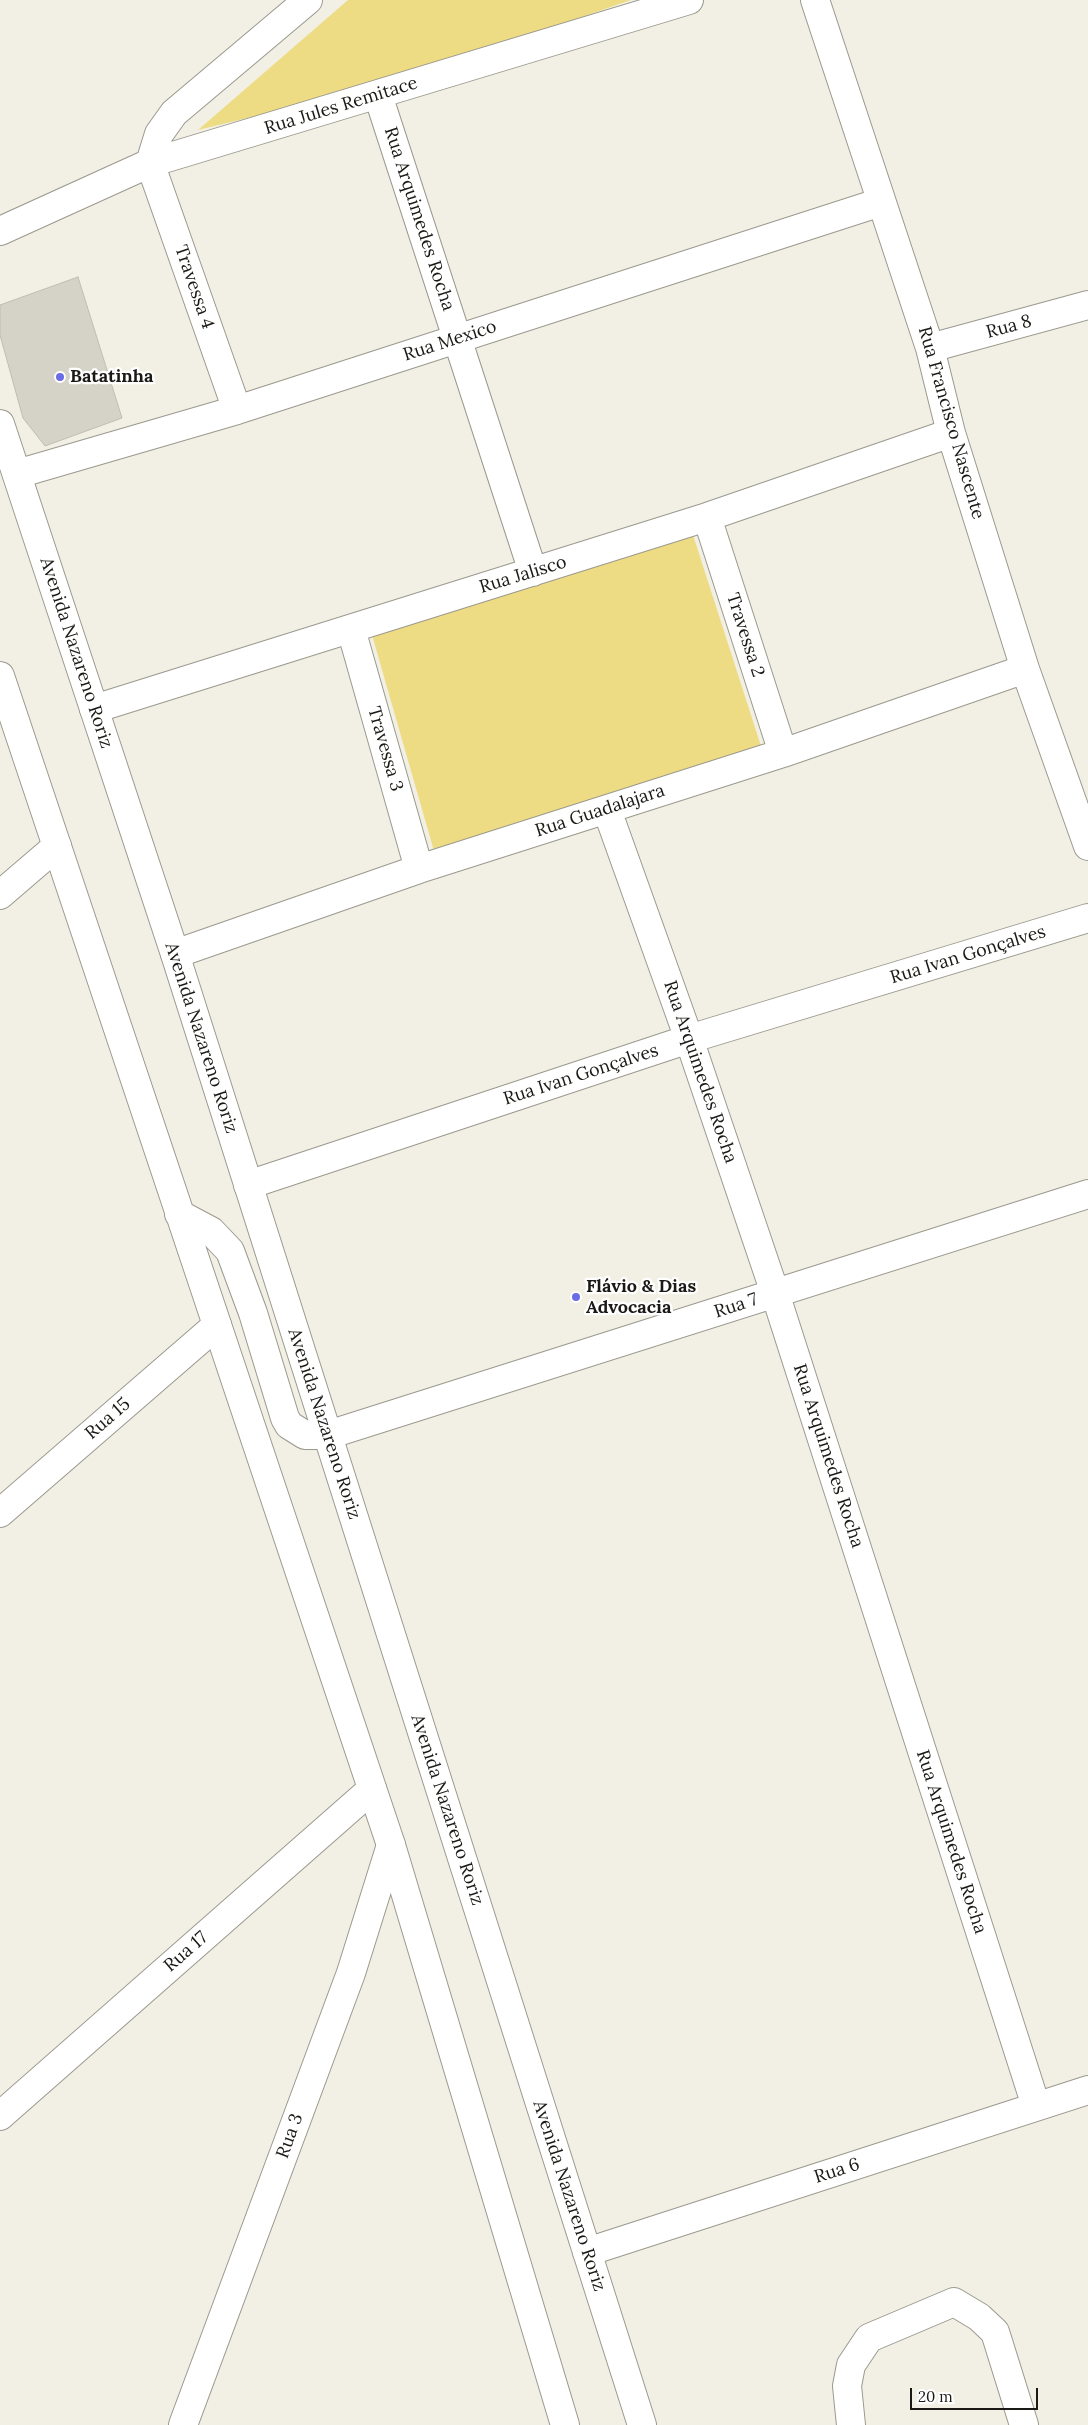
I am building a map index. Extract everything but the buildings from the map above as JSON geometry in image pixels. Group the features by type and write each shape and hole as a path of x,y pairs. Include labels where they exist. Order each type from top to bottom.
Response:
{"street":[{"path":"150,163 159,134 174,113 308,0"},
{"name":"Rua Jules Remitace","path":"0,231 150,163 689,0"},
{"name":"Rua Francisco Nascente","path":"815,0 930,348 951,433 1026,669 1088,846"},
{"name":"Rua Arquimedes Rocha","path":"378,95 533,572"},
{"name":"Travessa 4","path":"150,163 237,410"},
{"name":"Rua Mexico","path":"18,474 237,410 881,202"},
{"name":"Rua 8","path":"930,348 1088,305"},
{"name":"Avenida Nazareno Roriz","path":"0,424 175,954 642,2425"},
{"name":"Rua Jalisco","path":"94,709 707,518 951,433"},
{"name":"Travessa 2","path":"707,518 783,753"},
{"name":"Travessa 3","path":"351,629 419,869"},
{"name":"Rua Guadalajara","path":"175,954 419,869 783,753 1026,669"},
{"path":"0,676 391,1845 565,2425"},
{"name":"Rua Arquimedes Rocha","path":"606,810 689,1039 776,1293 1036,2106"},
{"path":"0,895 56,846"},
{"name":"Rua Ivan Gonçalves","path":"248,1185 689,1039 1088,918"},
{"name":"Rua 7","path":"328,1436 1088,1194"},
{"path":"179,1214 211,1231 230,1251 252,1313 285,1418 289,1425 305,1435 328,1436"},
{"name":"Rua 15","path":"0,1513 216,1325"},
{"name":"Rua 17","path":"0,2116 372,1789"},
{"name":"Rua 3","path":"183,2425 351,1973 391,1845"},
{"name":"Rua 6","path":"587,2252 1088,2090"},
{"path":"851,2425 847,2386 851,2365 868,2338 954,2302 979,2317 995,2332 1024,2425"}],"shaded area":[{"path":"348,0 631,0 391,83 198,130"},
{"path":"693,535 761,746 434,851 372,635"}],"place":[{"name":"Batatinha","path":"60,377"},
{"name":"Flávio & Dias Advocacia","path":"576,1297"}]}
